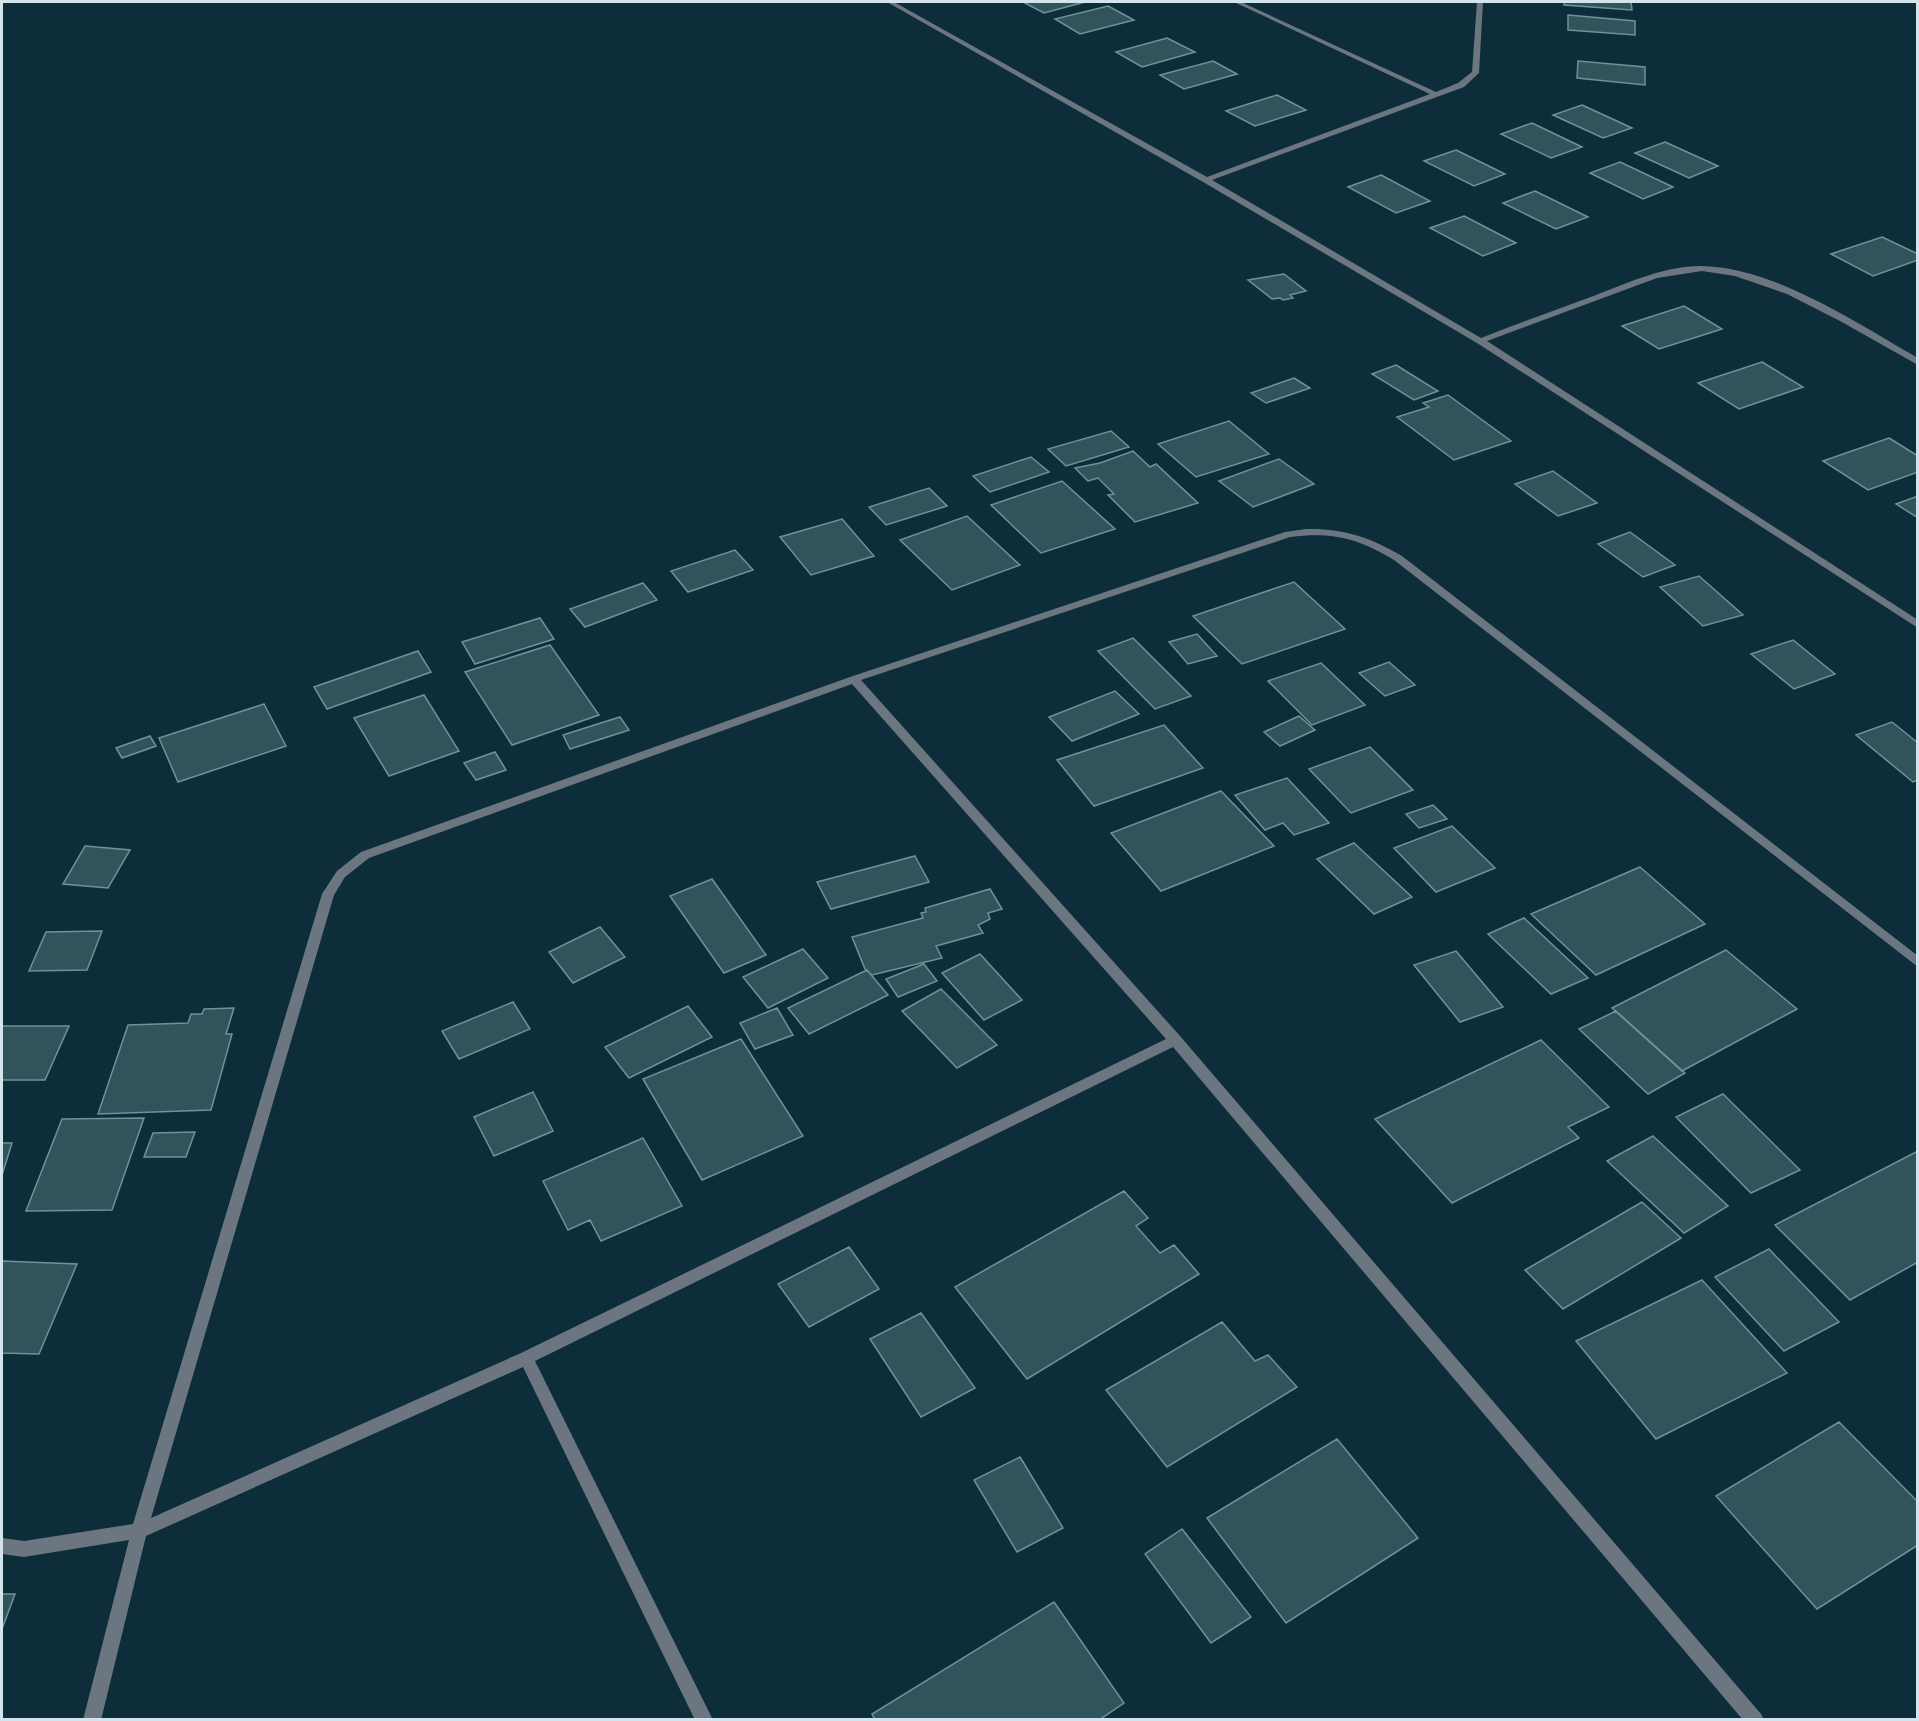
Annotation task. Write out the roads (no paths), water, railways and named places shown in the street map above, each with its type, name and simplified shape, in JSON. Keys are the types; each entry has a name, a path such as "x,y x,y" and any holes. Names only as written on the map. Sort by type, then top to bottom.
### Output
{"street":[{"path":"890,2 1206,180 1480,341 1917,625"},
{"path":"1237,2 1435,94"},
{"path":"1206,180 1461,84 1475,73 1480,2"},
{"path":"1480,341 1654,276 1679,270 1707,269 1736,274 1813,303 1917,362"},
{"path":"92,1719 139,1531 328,894 341,874 365,855 855,679 1289,534 1319,530 1350,534 1374,543 1398,558 1917,963"},
{"path":"855,679 1174,1040 1755,1719"},
{"path":"2,1546 24,1549 139,1531 526,1358 1174,1040"},
{"path":"526,1358 704,1719"}]}
